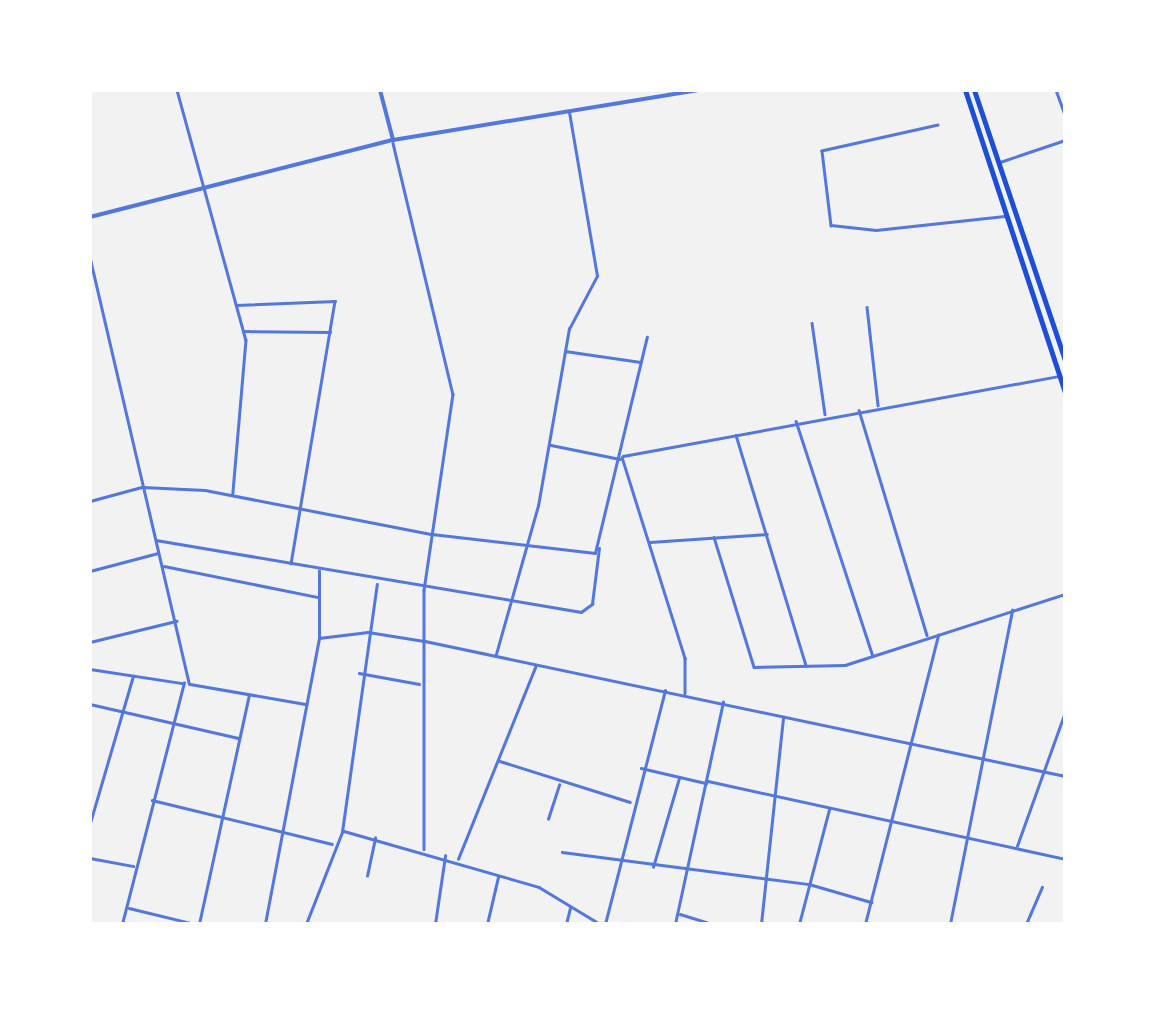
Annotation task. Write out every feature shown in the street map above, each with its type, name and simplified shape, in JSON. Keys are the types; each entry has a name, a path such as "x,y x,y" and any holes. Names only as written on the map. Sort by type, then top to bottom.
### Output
{"main road":[{"path":"964,90 1065,392"},
{"path":"974,90 1065,361"}],"street":[{"path":"176,90 243,331 233,495"},
{"path":"380,90 453,394 424,590 424,849"},
{"path":"90,217 393,140 697,90"},
{"path":"1056,90 1065,115"},
{"path":"496,656 513,603 551,445 565,351 599,253 569,111"},
{"path":"938,125 822,151 832,225 876,230 1004,216"},
{"path":"998,162 1065,140"},
{"path":"90,256 177,621 186,684 134,867 122,924"},
{"path":"235,305 332,296 331,332 291,564"},
{"path":"867,306 878,407"},
{"path":"812,323 825,416"},
{"path":"243,331 331,332"},
{"path":"156,540 424,590 587,612 647,337"},
{"path":"565,351 641,362"},
{"path":"551,445 622,458 796,420 1059,376"},
{"path":"859,410 928,636"},
{"path":"796,420 874,657"},
{"path":"735,433 806,668"},
{"path":"622,458 686,658 685,694"},
{"path":"90,501 142,487 233,495 525,548 588,555 600,547"},
{"path":"649,542 766,534"},
{"path":"714,537 747,662 806,668 874,657 928,636 1065,594"},
{"path":"90,571 159,552"},
{"path":"162,565 318,597"},
{"path":"265,924 288,833 319,638 319,570"},
{"path":"306,924 333,844 342,832 359,673 372,633 377,582"},
{"path":"950,924 974,837 984,756 1013,609"},
{"path":"90,642 177,621"},
{"path":"319,638 372,633 425,641 1065,776"},
{"path":"865,924 897,821 938,633"},
{"path":"458,860 536,664"},
{"path":"90,669 306,704"},
{"path":"359,673 421,684"},
{"path":"90,824 134,674"},
{"path":"342,832 375,836 445,855 571,906 603,924 622,860 639,768 666,690"},
{"path":"126,908 197,924 249,695"},
{"path":"676,924 690,875 723,702"},
{"path":"90,704 240,738"},
{"path":"1016,848 1065,712"},
{"path":"761,924 784,715"},
{"path":"500,761 560,784 632,802"},
{"path":"639,768 974,837 1065,860"},
{"path":"653,868 679,778"},
{"path":"548,818 560,784"},
{"path":"90,790 98,791"},
{"path":"152,800 333,844"},
{"path":"798,924 830,808"},
{"path":"367,876 375,836"},
{"path":"562,852 690,875 808,884 872,902"},
{"path":"435,924 445,855"},
{"path":"90,858 134,867"},
{"path":"487,924 499,875"},
{"path":"1026,924 1042,888"},
{"path":"566,924 571,906"},
{"path":"679,914 712,924"}]}
